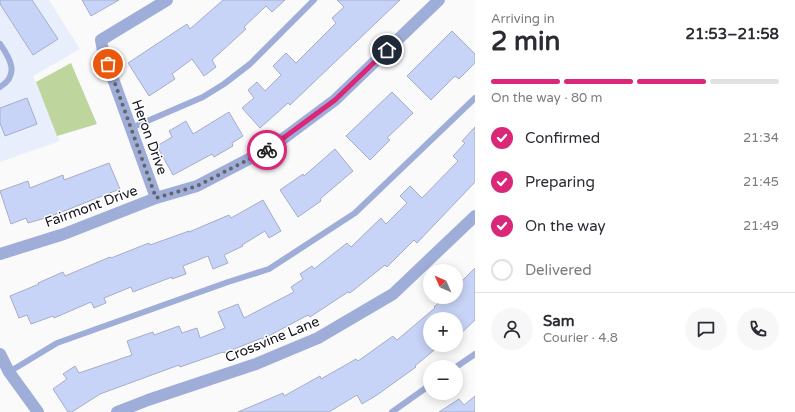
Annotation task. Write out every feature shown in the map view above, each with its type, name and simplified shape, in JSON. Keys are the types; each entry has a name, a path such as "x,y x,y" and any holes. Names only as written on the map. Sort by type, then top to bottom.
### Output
{"street":[{"name":"Fairmont Drive","path":"0,254 64,234 156,198 197,186 272,147 335,100 439,0"},
{"name":"Heron Drive","path":"156,198 103,51 101,40 161,2"},
{"name":"Crossvine Lane","path":"117,412 139,408 256,364 318,338 393,294 475,216"},
{"path":"0,354 9,372 38,412"}],"lane":[{"path":"131,128 204,97 224,84 250,64 314,0"},
{"path":"0,44 10,58 12,68 9,78 0,87"},
{"path":"9,372 57,343 228,282 269,269 355,213 475,98"},
{"path":"463,362 475,354"},
{"path":"392,412 423,390"}],"shaded area":[{"path":"0,0 49,0 80,49 33,76 60,141 0,162"}],"green space":[{"path":"71,63 97,124 57,136 36,82"}],"building":[{"path":"0,0 32,0 58,39 33,55 0,4"},
{"path":"82,0 119,0 91,16"},
{"path":"223,0 285,0 272,12 266,6 244,27 246,29 212,60 216,67 204,76 192,59 172,74 175,79 149,96 128,63 187,24 190,29"},
{"path":"337,0 400,0 290,105 288,103 260,128 242,108 254,98 248,90 257,82 265,91 281,75 273,66 286,53 296,63 336,23 332,18 344,7"},
{"path":"452,31 475,54 475,63 459,79 455,76 431,100 407,76"},
{"path":"392,92 413,113 387,138 390,140 370,160 346,136"},
{"path":"27,98 37,124 5,136 0,123 0,108"},
{"path":"229,112 243,136 232,143 233,146 214,157 212,154 173,175 157,146 172,137 169,131 186,121 193,134"},
{"path":"475,127 475,182 417,243 414,240 387,267 385,265 350,293 348,292 310,317 308,315 263,339 262,338 224,353 223,352 180,367 179,365 100,394 72,412 68,412 53,389 67,379 63,374 75,366 79,373 132,355 127,341 153,332 154,335 179,326 182,333 197,328 200,338 225,328 218,312 238,304 244,318 294,292 291,287 303,279 300,274 312,266 314,269 347,243 351,247 381,218 386,224 407,203 400,196 410,186 422,198 458,161 453,156 465,143 462,141"},
{"path":"335,149 353,171 320,199 321,201 298,217 280,190 303,174 304,176"},
{"path":"109,163 120,189 49,217 28,223 26,218 11,224 0,191 28,181 30,188 63,175 64,180"},
{"path":"263,200 281,231 269,238 265,231 242,245 243,246 224,255 228,263 213,269 208,256 183,266 186,274 172,279 172,277 133,292 131,287 104,298 106,303 94,308 91,302 54,318 53,316 31,324 27,315 19,318 10,296 63,272 65,276 110,257 111,258 149,243 150,245 189,232 229,215 231,218"},
{"path":"475,268 475,320 463,331 463,312 430,312 437,304 463,304 463,280"},
{"path":"423,318 423,352 432,352 415,366 416,367 362,404 357,395 329,412 238,412 283,393 284,396 320,376 321,379 356,359 358,361 393,336 397,340"},
{"path":"475,396 475,412 439,412 457,400 460,400 464,405"}],"way so far":[{"path":"108,64 156,198 197,186 267,150"}],"route":[{"path":"267,150 335,100 387,50"}]}
